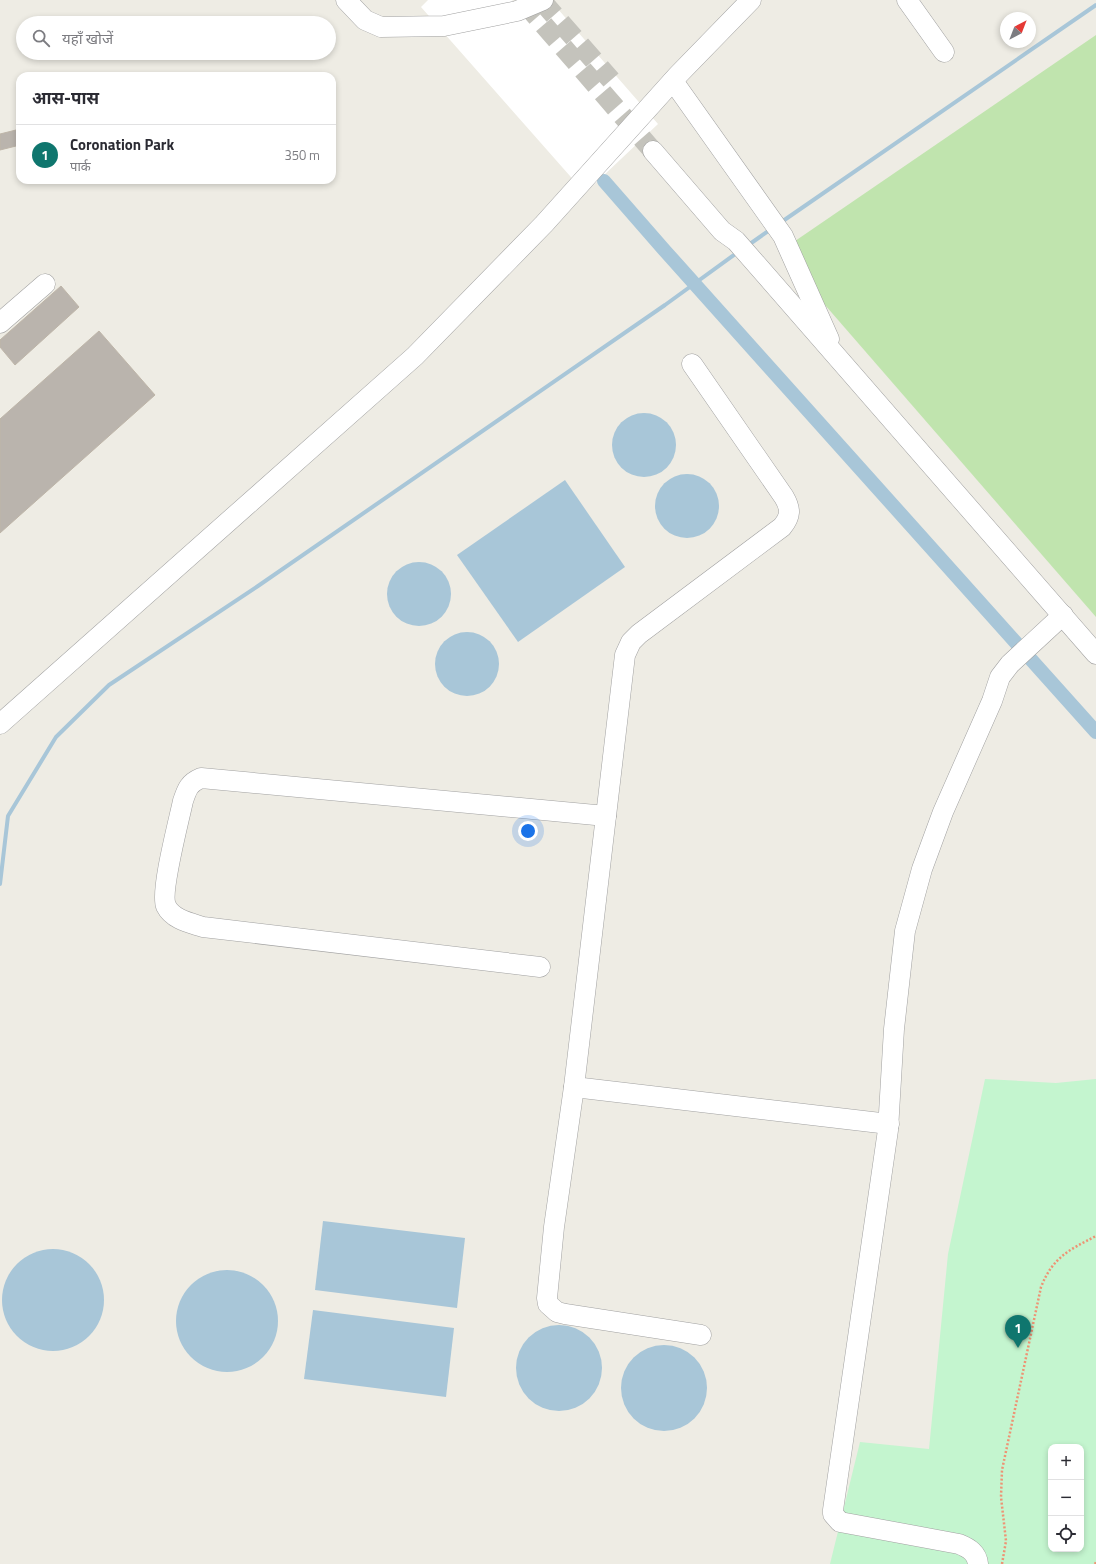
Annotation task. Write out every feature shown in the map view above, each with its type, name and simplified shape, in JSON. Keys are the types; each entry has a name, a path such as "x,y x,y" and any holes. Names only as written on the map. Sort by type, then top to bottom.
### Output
{"street":[{"path":"346,0 365,20 381,27 444,26 517,11 530,1"},
{"path":"0,724 415,356 544,224 673,81 751,0"},
{"path":"907,0 944,52"},
{"path":"673,81 783,236 838,357"},
{"path":"658,146 722,231 736,241 838,357 1056,622 1095,652"},
{"path":"0,323 45,284"},
{"path":"692,364 784,497 790,511 788,520 782,527 639,634 631,642 625,655 574,1087 554,1227 547,1298 548,1304 557,1312 565,1314 701,1335"},
{"path":"978,1564 972,1551 959,1544 840,1522 833,1514 889,1124 894,1029 905,931 922,869 943,812 992,701 1000,677 1010,664 1056,622"},
{"path":"540,967 203,927 183,921 166,906 164,890 186,790 190,784 201,778 606,816"},
{"path":"574,1087 889,1124"}],"path":[{"path":"1002,1564 1006,1541 1001,1498 1002,1470 1041,1287 1047,1273 1055,1261 1096,1236"}],"green space":[{"path":"1096,35 1096,617 779,252"},
{"path":"985,1079 1056,1083 1096,1079 1096,1564 830,1564 860,1442 929,1449 948,1254"}],"water":[{"path":"644,413 662,418 667,422 671,427 676,445 671,463 667,468 662,472 644,477 626,472 621,468 617,463 612,445 617,427 621,422 626,418"},
{"path":"687,474 699,476 710,483 717,494 719,506 717,518 710,529 699,536 687,538 675,536 664,529 657,518 655,506 657,494 664,483 675,476"},
{"path":"565,480 625,567 518,642 457,555"},
{"path":"419,562 437,567 442,571 446,576 451,594 446,612 442,617 437,621 419,626 401,621 396,617 392,612 387,594 392,576 396,571 401,567"},
{"path":"467,632 479,634 490,641 497,652 499,664 497,676 490,687 479,694 467,696 455,694 444,687 437,676 435,664 437,652 444,641 455,634"},
{"path":"323,1221 465,1238 457,1308 315,1290"},
{"path":"53,1249 73,1253 81,1257 89,1264 96,1272 100,1280 104,1300 100,1320 96,1328 89,1336 81,1343 73,1347 53,1351 33,1347 25,1343 17,1336 10,1328 6,1320 2,1300 6,1280 10,1272 17,1264 25,1257 33,1253"},
{"path":"227,1270 247,1274 255,1278 263,1285 270,1293 274,1301 278,1321 274,1341 270,1349 263,1357 255,1364 247,1368 227,1372 207,1368 199,1364 191,1357 184,1349 180,1341 176,1321 180,1301 184,1293 191,1285 199,1278 207,1274"},
{"path":"313,1310 454,1328 446,1397 304,1379"},
{"path":"559,1325 575,1328 583,1332 595,1344 599,1352 602,1368 599,1384 595,1392 583,1404 575,1408 559,1411 543,1408 535,1404 523,1392 519,1384 516,1368 519,1352 523,1344 535,1332 543,1328"},
{"path":"664,1345 680,1348 688,1352 700,1364 704,1372 707,1388 704,1404 700,1412 688,1424 680,1428 664,1431 648,1428 640,1424 628,1412 624,1404 621,1388 624,1372 628,1364 640,1352 648,1348"}],"pier":[{"path":"428,0 512,0 517,5 550,0 658,124 585,193 421,7"}],"building":[{"path":"16,130 16,146 0,150 0,134"},
{"path":"61,286 79,307 15,365 0,347 0,340"},
{"path":"99,331 155,395 0,533 0,419"}],"waterway":[{"path":"780,223 1096,5"},
{"path":"604,181 1096,732"},
{"path":"747,246 771,229"},
{"path":"0,884 8,816 56,737 109,685 258,586 665,305 738,252"}],"tunnel":[{"path":"541,0 611,80"},
{"path":"524,2 653,151"}],"place":[{"name":"Coronation Park","path":"1018,1348"}]}
